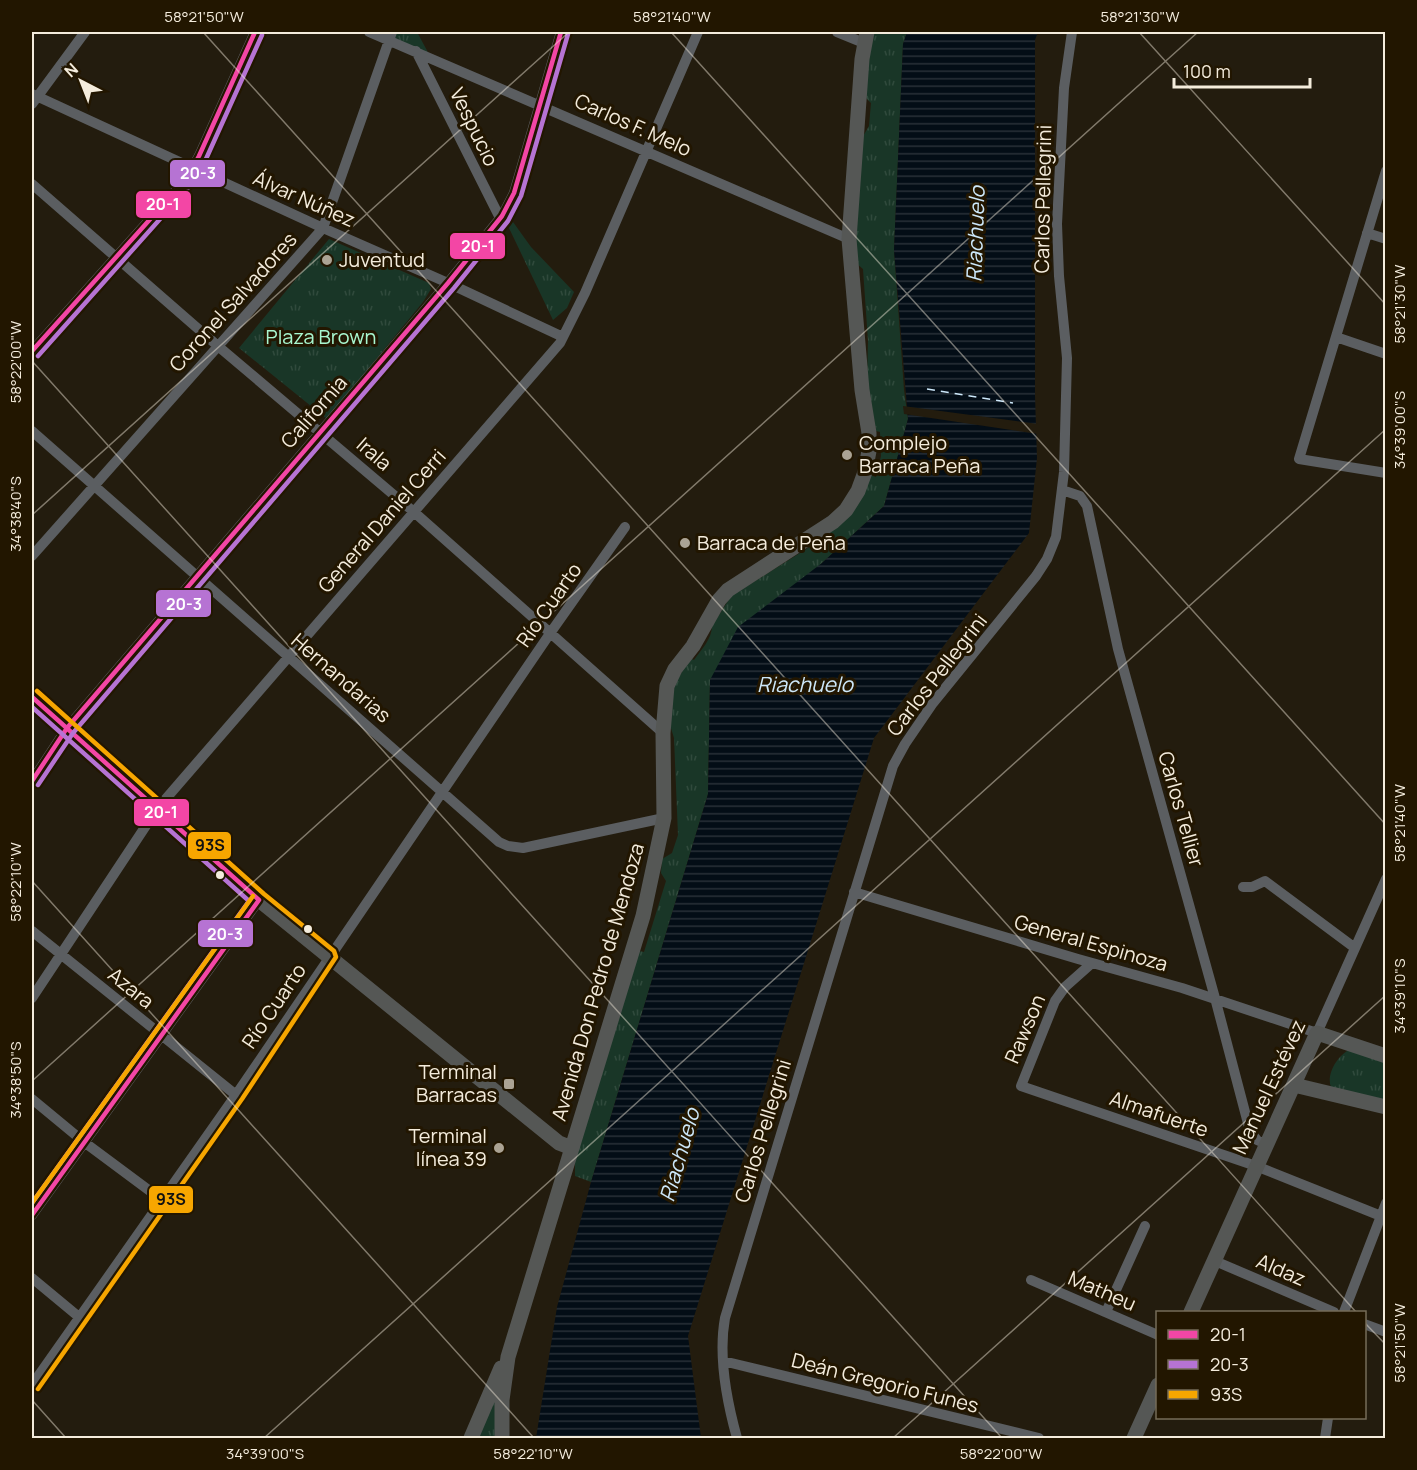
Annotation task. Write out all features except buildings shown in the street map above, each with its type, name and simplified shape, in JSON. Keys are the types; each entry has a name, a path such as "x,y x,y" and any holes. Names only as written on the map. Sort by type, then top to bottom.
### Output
{"main road":[{"name":"Avenida Don Pedro de Mendoza","path":"502,1438 504,1375 512,1340 637,938 659,846 664,818 663,733 666,692 670,678 693,646 719,600 738,582 833,522 846,510 862,482 868,457 868,433 849,239 865,38"},
{"path":"32,698 259,900 559,1143 572,1148"},
{"path":"1317,1033 1386,1056"},
{"name":"Manuel Estévez","path":"1191,1311 1317,1033"},
{"path":"1294,1084 1386,1107"},
{"name":"Avenida Don Pedro de Mendoza","path":"471,1438 512,1340"},
{"path":"1134,1438 1156,1389"}],"street":[{"path":"33,98 85,32"},
{"path":"32,351 182,184 193,168 255,32"},
{"name":"Carlos F. Melo","path":"369,32 391,36 416,51 849,239"},
{"name":"California","path":"32,781 67,728 448,282 508,207 561,32"},
{"name":"General Daniel Cerri","path":"32,998 157,809 549,357 563,337 584,296 698,32"},
{"path":"837,32 865,38"},
{"name":"Carlos Pellegrini","path":"737,1438 723,1360 723,1332 730,1300 889,779 898,756 933,703 1022,596 1047,559 1056,537 1067,423 1068,358 1059,276 1057,224 1064,88 1072,32"},
{"name":"Coronel Salvadores","path":"32,556 323,228 391,36"},
{"name":"Vespucio","path":"416,51 500,218"},
{"name":"Álvar Núñez","path":"33,98 448,282 563,337"},
{"path":"1385,472 1299,459 1386,171"},
{"name":"Irala","path":"32,184 219,347 414,512 663,733"},
{"path":"1367,233 1386,239"},
{"path":"1336,337 1386,354"},
{"name":"Hernandarias","path":"32,430 494,838 512,847 533,846 664,818"},
{"name":"Carlos Tellier","path":"1062,490 1080,496 1087,506 1118,650 1250,1131 1257,1140 1266,1144"},
{"name":"Río Cuarto","path":"32,1384 236,1095 551,632 626,527"},
{"name":"Manuel Estévez","path":"1317,1033 1386,879"},
{"path":"1243,888 1252,887 1264,881 1355,948"},
{"name":"General Espinoza","path":"854,892 1215,998 1317,1033"},
{"path":"32,1215 259,900"},
{"name":"Azara","path":"32,932 236,1095"},
{"name":"Rawson","path":"1021,1086 1055,1001 1065,987 1092,963"},
{"name":"Almafuerte","path":"1021,1086 1256,1166 1383,1217"},
{"path":"32,1099 84,1142 162,1200"},
{"path":"1344,1311 1383,1217 1386,1203"},
{"path":"1106,1312 1145,1226"},
{"name":"Aldaz","path":"1215,1262 1332,1311"},
{"path":"32,1278 80,1317"},
{"name":"Matheu","path":"1031,1280 1156,1334"},
{"path":"1366,1324 1386,1332"},
{"name":"Deán Gregorio Funes","path":"723,1360 1040,1438"},
{"path":"1325,1438 1328,1419"}],"green space":[{"path":"392,32 417,32 431,58 390,40"},
{"path":"872,32 907,32 903,44 894,250 908,419 884,506 822,563 710,680 708,794 591,1182 575,1176 575,1158 639,951 644,952 666,881 661,873 662,859 672,853 678,835 674,738 667,715 670,692 690,658 694,660 706,644 712,626 731,596 816,543 836,525 870,475 876,477 881,456 880,432 876,431 867,381 868,341 863,269 855,259 862,138 869,126 871,103 865,97"},
{"path":"513,222 531,247 574,292 567,308 553,320 509,228"},
{"name":"Plaza Brown","path":"329,239 429,283 431,289 423,302 327,419 239,348"},
{"path":"1349,1050 1385,1061 1385,1101 1331,1087 1331,1072 1340,1057"},
{"path":"499,1377 498,1438 473,1438"}],"water":[{"name":"Riachuelo","path":"907,32 1038,32 1035,40 1037,458 1029,533 874,738 688,1336 701,1438 536,1438 557,1307 591,1182 708,794 710,680 738,627 822,563 884,506 908,419 894,250 903,44"}],"pier":[{"path":"903,406 1038,424 1038,434 904,414"}],"ferry route":[{"path":"927,389 1013,403"}],"transit line":[{"name":"20-1","path":"32,351 187,178 255,32"},
{"name":"20-1","path":"32,781 67,728 448,283 502,216 514,193 561,32"},
{"name":"20-3","path":"38,785 73,733 454,288 508,221 521,196 568,34"},
{"name":"20-3","path":"38,356 193,182 206,159 262,35"},
{"name":"93S","path":"37,691 264,894 334,951 336,957 242,1099 38,1389"},
{"name":"20-1","path":"32,697 259,900 32,1215"},
{"name":"20-3","path":"32,707 249,901 32,1203"},
{"name":"93S","path":"32,1203 253,896"}],"place":[{"name":"Juventud","path":"327,260"},
{"name":"Complejo Barraca Peña","path":"847,455"},
{"name":"Barraca de Peña","path":"685,543"},
{"name":"Terminal Barracas","path":"509,1084"},
{"name":"Terminal línea 39","path":"499,1148"}]}
